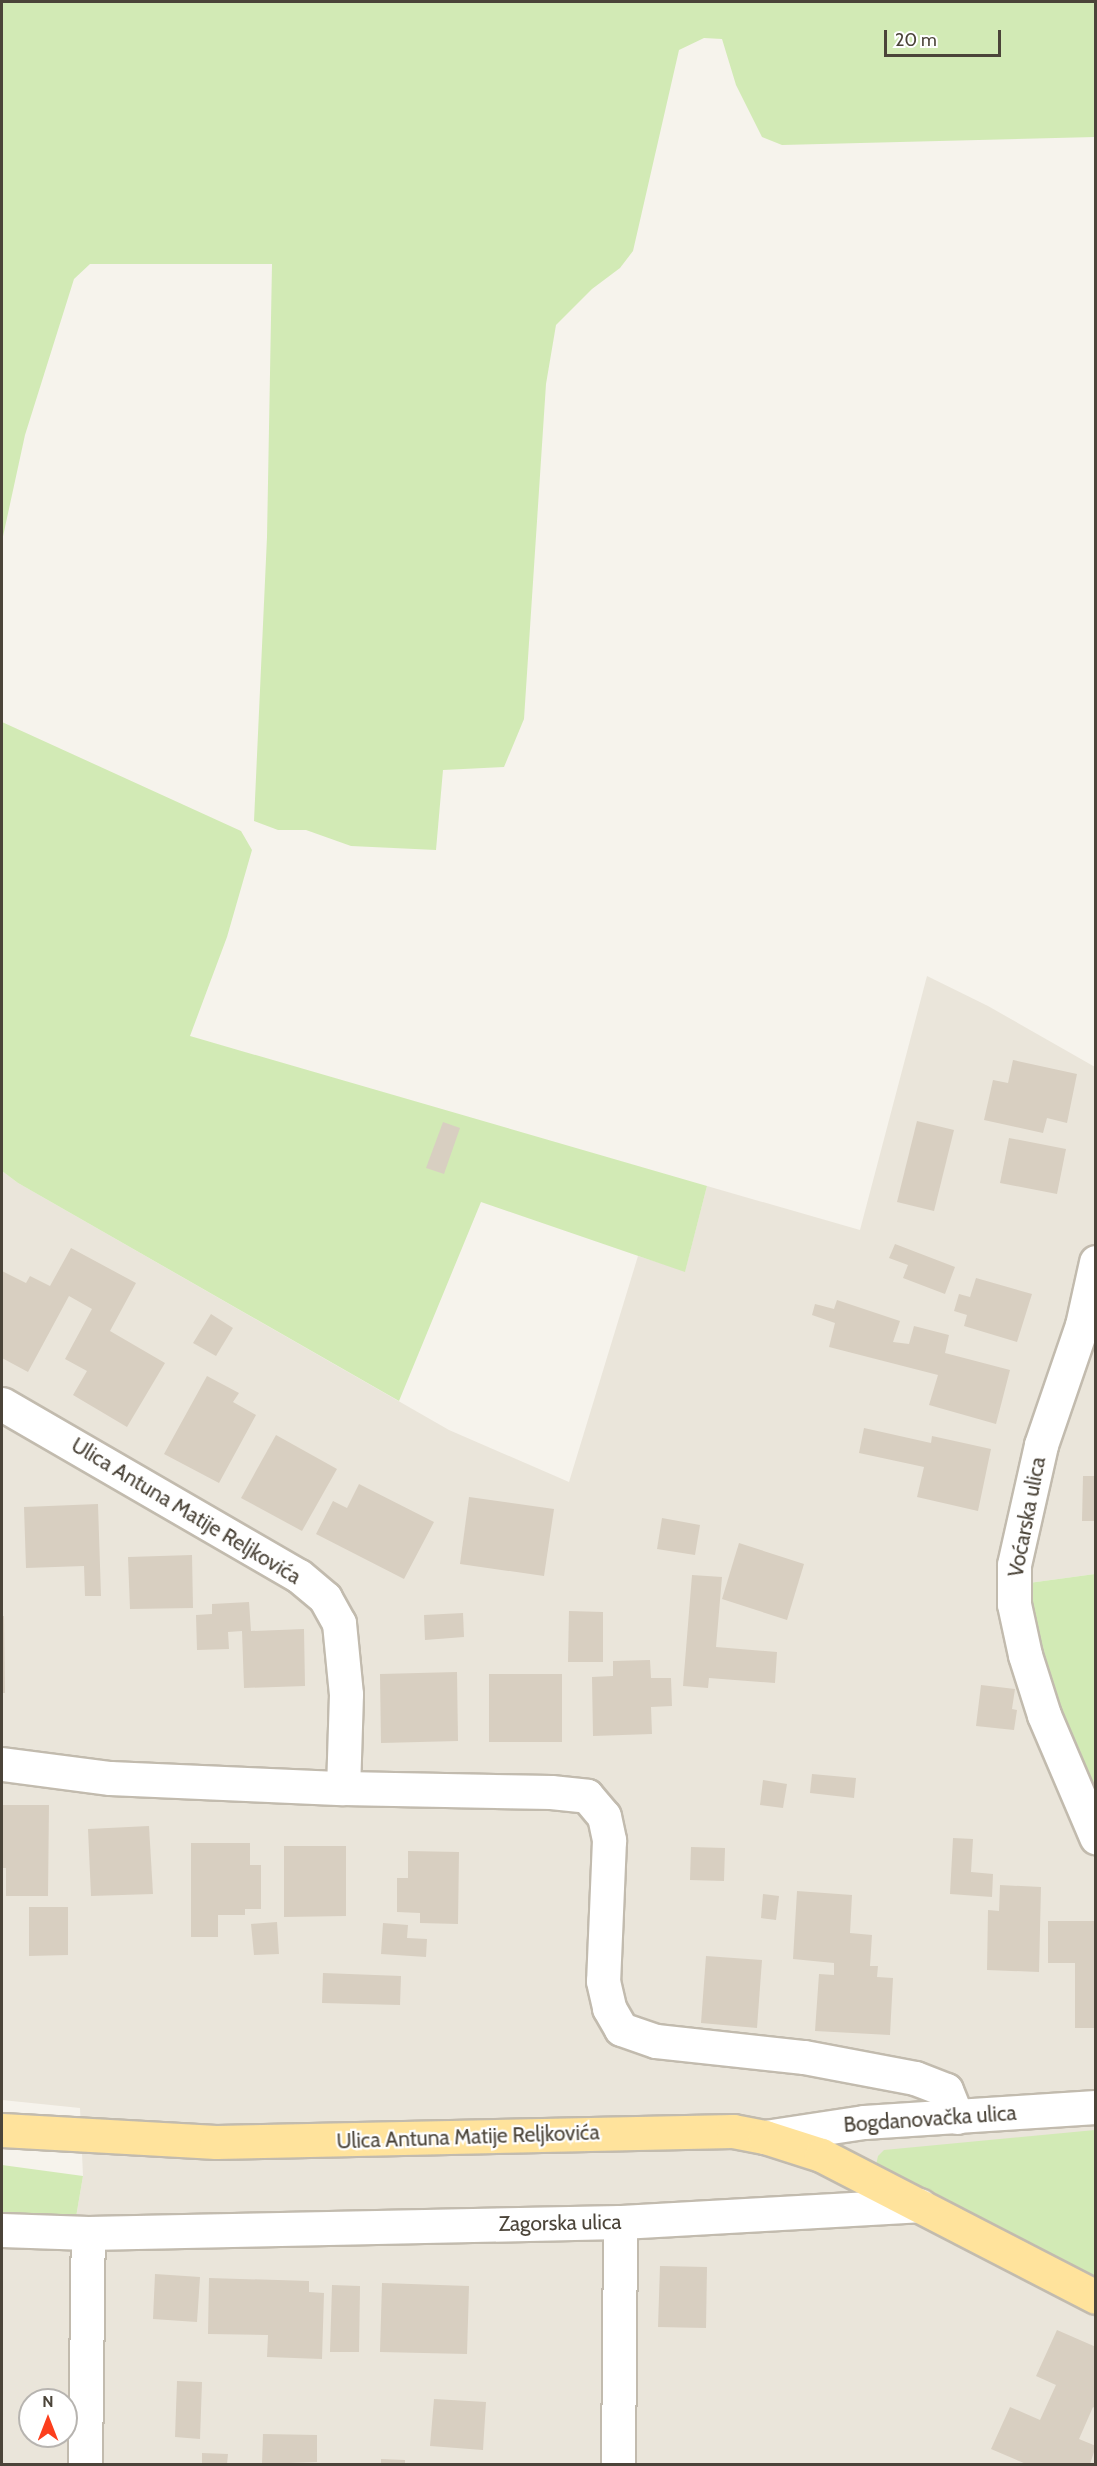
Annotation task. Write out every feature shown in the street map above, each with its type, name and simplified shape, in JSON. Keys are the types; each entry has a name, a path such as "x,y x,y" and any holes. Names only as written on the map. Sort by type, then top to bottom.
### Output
{"main road":[{"name":"Ulica Antuna Matije Reljkovića","path":"2,2130 216,2142 377,2141 712,2129 765,2137 821,2155 920,2205"},
{"path":"920,2205 1095,2297"}],"street":[{"name":"Voćarska ulica","path":"1095,1262 1082,1325 1041,1445 1014,1564 1014,1604 1025,1655 1044,1714 1095,1837"},
{"name":"Ulica Antuna Matije Reljkovića","path":"2,1404 299,1576 325,1598 339,1623 344,1670 346,1694 343,1788"},
{"path":"2,1764 110,1778 343,1788 551,1792 588,1796 603,1816 609,1840 603,1981 609,2008 621,2030 656,2041 804,2057 915,2078 946,2090 957,2117"},
{"name":"Bogdanovačka ulica","path":"765,2137 864,2122 1095,2107"},
{"name":"Zagorska ulica","path":"2,2230 88,2233 620,2222 920,2205"},
{"path":"618,2464 620,2222"},
{"path":"86,2464 88,2233"}],"shaded area":[{"path":"927,976 988,1006 1095,1067 1095,1574 1014,1585 1095,1837 1095,2464 2,2464 2,2224 75,2223 83,2176 80,2108 2,2100 2,1171 18,1183 449,1430 569,1482 638,1256 685,1271 707,1186 860,1230"}],"green space":[{"path":"2,2 1095,2 1095,137 782,145 762,137 736,85 722,39 704,38 679,50 633,251 620,268 592,289 556,325 546,384 524,719 504,767 443,770 436,850 351,846 306,830 278,830 254,821 267,537 272,264 90,264 74,279 25,435 2,541"},
{"path":"2,722 241,831 252,850 227,937 190,1036 707,1186 685,1272 481,1202 399,1401 18,1183 2,1171"},
{"path":"1095,1574 1095,1837 1014,1585"},
{"path":"1095,2130 1095,2280 876,2165 878,2156 884,2150"},
{"path":"2,2165 83,2176 75,2223 2,2224"}],"building":[{"path":"1013,1060 1077,1074 1067,1123 1047,1118 1043,1133 984,1120 993,1080 1008,1083"},
{"path":"917,1121 954,1130 934,1211 897,1202"},
{"path":"443,1122 460,1128 444,1174 426,1168"},
{"path":"1009,1138 1066,1149 1057,1194 1000,1183"},
{"path":"895,1244 955,1267 945,1294 903,1278 908,1265 889,1258"},
{"path":"71,1248 136,1283 110,1331 165,1363 127,1427 73,1395 87,1371 65,1359 92,1309 69,1296 28,1372 2,1358 2,1271 26,1283 30,1276 50,1286"},
{"path":"976,1278 1032,1294 1017,1342 964,1326 967,1315 954,1311 959,1294 970,1297"},
{"path":"837,1300 900,1321 893,1342 909,1344 914,1326 949,1335 945,1353 1010,1370 996,1424 929,1405 938,1375 829,1347 835,1323 812,1315 815,1304 834,1309"},
{"path":"211,1314 233,1328 216,1356 193,1343"},
{"path":"207,1376 239,1393 233,1402 256,1415 219,1483 164,1454"},
{"path":"864,1428 931,1443 932,1436 991,1449 978,1511 917,1497 924,1467 859,1453"},
{"path":"276,1435 337,1469 302,1531 241,1498"},
{"path":"1083,1476 1096,1476 1096,1521 1082,1521"},
{"path":"359,1484 434,1522 404,1579 316,1534 333,1501 347,1508"},
{"path":"469,1497 554,1509 544,1576 460,1564"},
{"path":"98,1504 101,1596 85,1596 84,1566 26,1568 24,1507"},
{"path":"662,1518 700,1525 695,1555 657,1549"},
{"path":"739,1543 804,1564 787,1620 722,1599"},
{"path":"192,1555 193,1608 130,1609 128,1557"},
{"path":"692,1575 722,1577 716,1647 777,1652 775,1683 709,1678 708,1688 683,1686"},
{"path":"249,1602 251,1631 304,1629 305,1686 244,1688 242,1631 228,1632 229,1649 197,1650 196,1615 212,1614 212,1604"},
{"path":"569,1611 603,1612 603,1662 568,1662"},
{"path":"463,1613 464,1637 425,1640 424,1615"},
{"path":"2,1616 4,1616 5,1693 2,1693"},
{"path":"650,1660 651,1678 671,1678 672,1706 651,1707 652,1734 593,1736 592,1677 613,1676 613,1661"},
{"path":"457,1672 458,1741 381,1743 380,1674"},
{"path":"489,1674 562,1674 562,1742 489,1742"},
{"path":"981,1685 1015,1689 1012,1709 1017,1710 1014,1730 976,1726"},
{"path":"812,1774 856,1778 854,1798 810,1793"},
{"path":"763,1780 787,1784 783,1808 760,1805"},
{"path":"2,1805 49,1805 48,1896 6,1896 6,1868 2,1868"},
{"path":"149,1826 153,1894 91,1896 88,1829"},
{"path":"953,1838 973,1839 971,1872 993,1874 992,1897 950,1894"},
{"path":"191,1843 250,1843 250,1865 261,1865 261,1909 245,1909 245,1915 218,1915 218,1937 191,1937"},
{"path":"284,1846 346,1846 346,1916 284,1917"},
{"path":"691,1847 725,1848 724,1881 690,1880"},
{"path":"408,1851 459,1852 458,1924 420,1923 420,1913 397,1912 397,1878 408,1878"},
{"path":"1000,1885 1041,1887 1039,1972 987,1970 988,1910 999,1911"},
{"path":"797,1891 852,1895 850,1933 872,1935 870,1966 878,1966 877,1977 893,1978 890,2035 815,2031 819,1974 834,1975 834,1963 793,1959"},
{"path":"763,1894 779,1896 776,1920 761,1918"},
{"path":"29,1907 68,1907 68,1955 29,1956"},
{"path":"1048,1921 1096,1921 1096,2028 1075,2028 1075,1963 1048,1963"},
{"path":"277,1922 279,1954 254,1955 251,1924"},
{"path":"383,1923 408,1925 407,1938 427,1939 426,1957 381,1954"},
{"path":"706,1956 762,1960 757,2028 701,2023"},
{"path":"323,1973 401,1976 400,2005 322,2003"},
{"path":"660,2266 707,2267 706,2328 658,2327"},
{"path":"155,2274 200,2277 197,2322 153,2319"},
{"path":"209,2278 309,2281 309,2292 324,2293 322,2359 267,2357 268,2335 208,2334"},
{"path":"382,2283 469,2286 467,2354 380,2352"},
{"path":"332,2285 360,2286 359,2352 330,2352"},
{"path":"1057,2330 1096,2347 1096,2409 1093,2407 1079,2439 1096,2446 1090,2464 1026,2464 991,2449 1010,2407 1040,2420 1056,2385 1036,2376"},
{"path":"177,2381 202,2382 200,2439 175,2437"},
{"path":"434,2399 486,2402 483,2450 430,2446"},
{"path":"263,2434 317,2435 317,2462 262,2464"},
{"path":"202,2453 228,2454 227,2464 202,2464"},
{"path":"381,2459 405,2460 405,2464 381,2464"}]}
